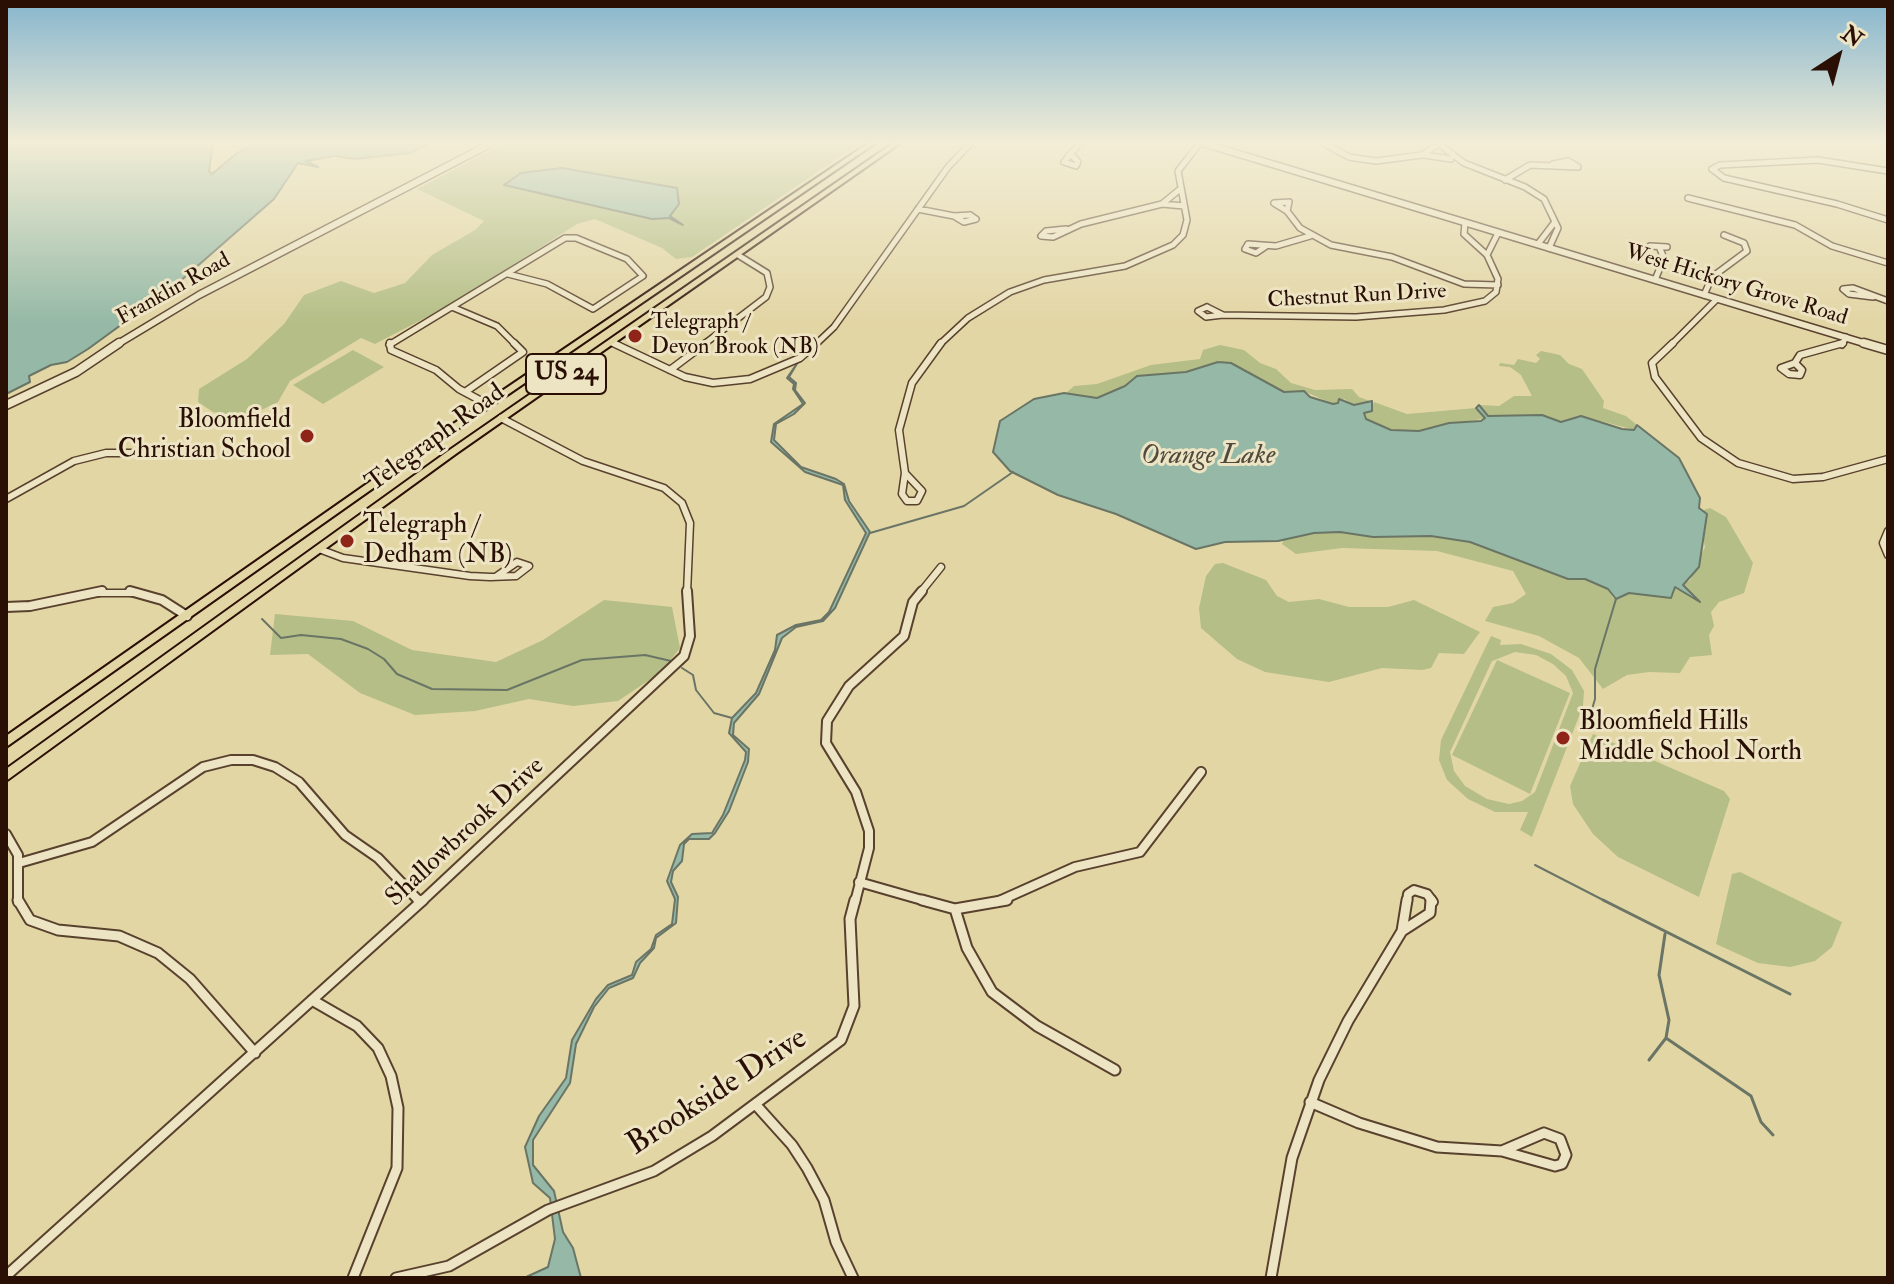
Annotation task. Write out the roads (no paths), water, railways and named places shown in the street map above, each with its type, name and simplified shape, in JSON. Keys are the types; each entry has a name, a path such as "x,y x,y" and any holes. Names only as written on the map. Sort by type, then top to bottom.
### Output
{"highway":[{"name":"Telegraph Road","path":"8,743 487,404 784,204"},
{"name":"Telegraph Road","path":"6,776 454,451 809,204"},
{"path":"722,247 726,253 738,255"},
{"path":"702,260 715,262 720,268"},
{"path":"437,439 450,441 454,451"},
{"path":"304,534 307,546 319,549"},
{"path":"6,761 21,766"}],"street":[{"name":"Franklin Road","path":"6,405 76,372 133,333 192,299 375,204"},
{"path":"612,342 703,382 731,382 768,373 807,354 834,327 922,204"},
{"path":"905,473 922,491 917,501 907,501 903,497 905,473 898,437 905,401 924,363 947,336 986,305 1021,287 1116,269 1160,254 1183,235 1187,220 1184,206 1162,204 1066,229"},
{"name":"West Hickory Grove Road","path":"1403,204 1888,350"},
{"path":"1546,204 1557,232 1549,248"},
{"path":"1711,204 1795,225 1832,246 1888,263"},
{"path":"1837,204 1888,220"},
{"path":"918,209 954,216"},
{"path":"1287,211 1310,236 1338,247 1400,260 1464,284 1498,285 1487,255 1464,234 1465,223"},
{"path":"1538,244 1554,223"},
{"path":"1487,255 1498,233"},
{"path":"1704,295 1712,277 1747,251 1744,243 1724,235"},
{"path":"1265,247 1310,236"},
{"path":"487,404 465,392 440,372 388,346 422,322 508,274 557,241 569,237 627,259 643,276 593,309 547,284 508,274"},
{"path":"1650,246 1664,248 1664,258 1655,280"},
{"path":"670,370 766,297 770,287 767,273 738,255"},
{"path":"1464,284 1472,294 1472,305"},
{"name":"Chestnut Run Drive","path":"1223,315 1356,317 1472,305 1493,296 1498,285"},
{"path":"1873,297 1850,287 1843,289 1849,294 1888,301"},
{"path":"1717,299 1652,363 1655,377 1701,438 1738,463 1793,479 1823,477 1888,459"},
{"path":"452,307 497,326 523,352 465,392"},
{"path":"1795,363 1800,355 1842,345 1846,337"},
{"name":"Shallowbrook Drive","path":"6,1276 420,902 671,669 689,643 686,578 690,523 682,503 664,488 583,461 501,418"},
{"path":"6,499 47,473 82,458 121,452 149,453"},
{"path":"1888,531 1883,543 1888,555"},
{"path":"319,549 343,558 497,576"},
{"name":"Brookside Drive","path":"396,1278 464,1259 548,1210 654,1171 756,1105 821,1058 847,1030 854,1006 850,919 869,848 867,820 826,743 827,721 837,700 849,686 904,636 913,602 941,567"},
{"path":"6,614 18,608 90,593 130,591 162,600 187,616"},
{"path":"6,607 18,608"},
{"path":"19,863 67,852 92,842 203,767 231,760 253,760 275,767 299,782 345,835 378,858 420,902"},
{"path":"859,882 955,909 1006,900 1075,867 1140,852 1201,772"},
{"path":"6,834 17,849 16,898 30,920 58,930 119,936 158,953 190,979 255,1053"},
{"path":"1271,1278 1285,1187 1310,1102 1348,1021 1402,931 1408,894 1414,890 1427,894 1433,902 1433,910 1402,931"},
{"path":"955,909 967,948 992,992 1037,1026 1115,1070"},
{"path":"312,1000 357,1026 378,1048 391,1076 398,1108 397,1168 353,1278"},
{"path":"1310,1102 1359,1123 1437,1147 1502,1151 1555,1166 1562,1164 1566,1155 1560,1139 1544,1133 1502,1151"},
{"path":"756,1105 792,1145 807,1168 824,1200 836,1242 853,1278"}],"water":[{"path":"6,204 268,204 170,290 132,312 136,314 88,349 67,362 51,365 29,376 30,382 6,394"},
{"path":"586,204 679,204 670,216 683,225 669,218 652,219"},
{"path":"798,362 789,377 796,383 795,390 805,403 794,414 776,424 774,440 801,467 844,484 849,501 870,532 835,608 823,621 796,627 782,638 759,694 734,723 733,735 749,749 748,762 729,811 715,833 709,839 689,839 684,844 682,861 673,871 671,882 678,897 676,923 656,938 654,948 640,963 633,978 609,988 594,1007 576,1044 570,1083 533,1140 533,1165 554,1191 563,1232 573,1248 581,1278 524,1278 548,1267 555,1239 550,1198 533,1183 525,1147 539,1116 566,1078 572,1040 608,985 632,975 636,962 651,949 656,935 672,924 675,899 667,881 680,845 692,834 712,833 723,815 745,760 746,752 729,733 732,718 756,693 775,650 777,635 796,625 821,620 829,612 866,533 845,500 843,485 805,472 771,442 774,424 803,404 793,389 794,384 787,378"},
{"name":"Orange Lake","path":"1218,362 1231,363 1284,392 1304,391 1310,397 1333,404 1338,403 1339,399 1354,405 1372,401 1372,411 1364,413 1366,419 1391,430 1419,431 1449,423 1481,421 1485,418 1476,408 1479,405 1488,416 1542,415 1561,422 1581,416 1622,429 1634,430 1637,425 1679,458 1700,498 1699,508 1707,514 1699,567 1683,585 1700,602 1675,587 1671,598 1629,593 1616,599 1608,589 1585,579 1568,579 1470,542 1431,536 1373,537 1340,532 1314,533 1278,541 1225,542 1196,549 1116,514 1058,495 1010,471 993,452 1000,421 1034,399 1064,393 1097,398 1125,386 1137,376 1186,372"}],"waterway":[{"path":"870,533 964,506 1013,472"},
{"path":"1590,716 1595,699 1595,669 1616,599"},
{"path":"262,619 281,638 301,635 341,639 368,649 384,659 397,674 432,689 507,690 582,660 645,655 671,661"},
{"path":"682,668 693,675 696,690 714,713 732,718"},
{"path":"1535,865 1607,902"},
{"path":"1603,900 1790,994"},
{"path":"1665,934 1659,975 1669,1020 1666,1038"},
{"path":"1649,1060 1666,1038"},
{"path":"1666,1038 1751,1096 1761,1122 1773,1135"}],"place":[{"name":"Telegraph / Devon Brook (NB)","path":"635,336"},
{"name":"Bloomfield Christian School","path":"307,436"},
{"name":"Telegraph / Dedham (NB)","path":"347,541"},
{"name":"Bloomfield Hills Middle School North","path":"1563,738"}]}
